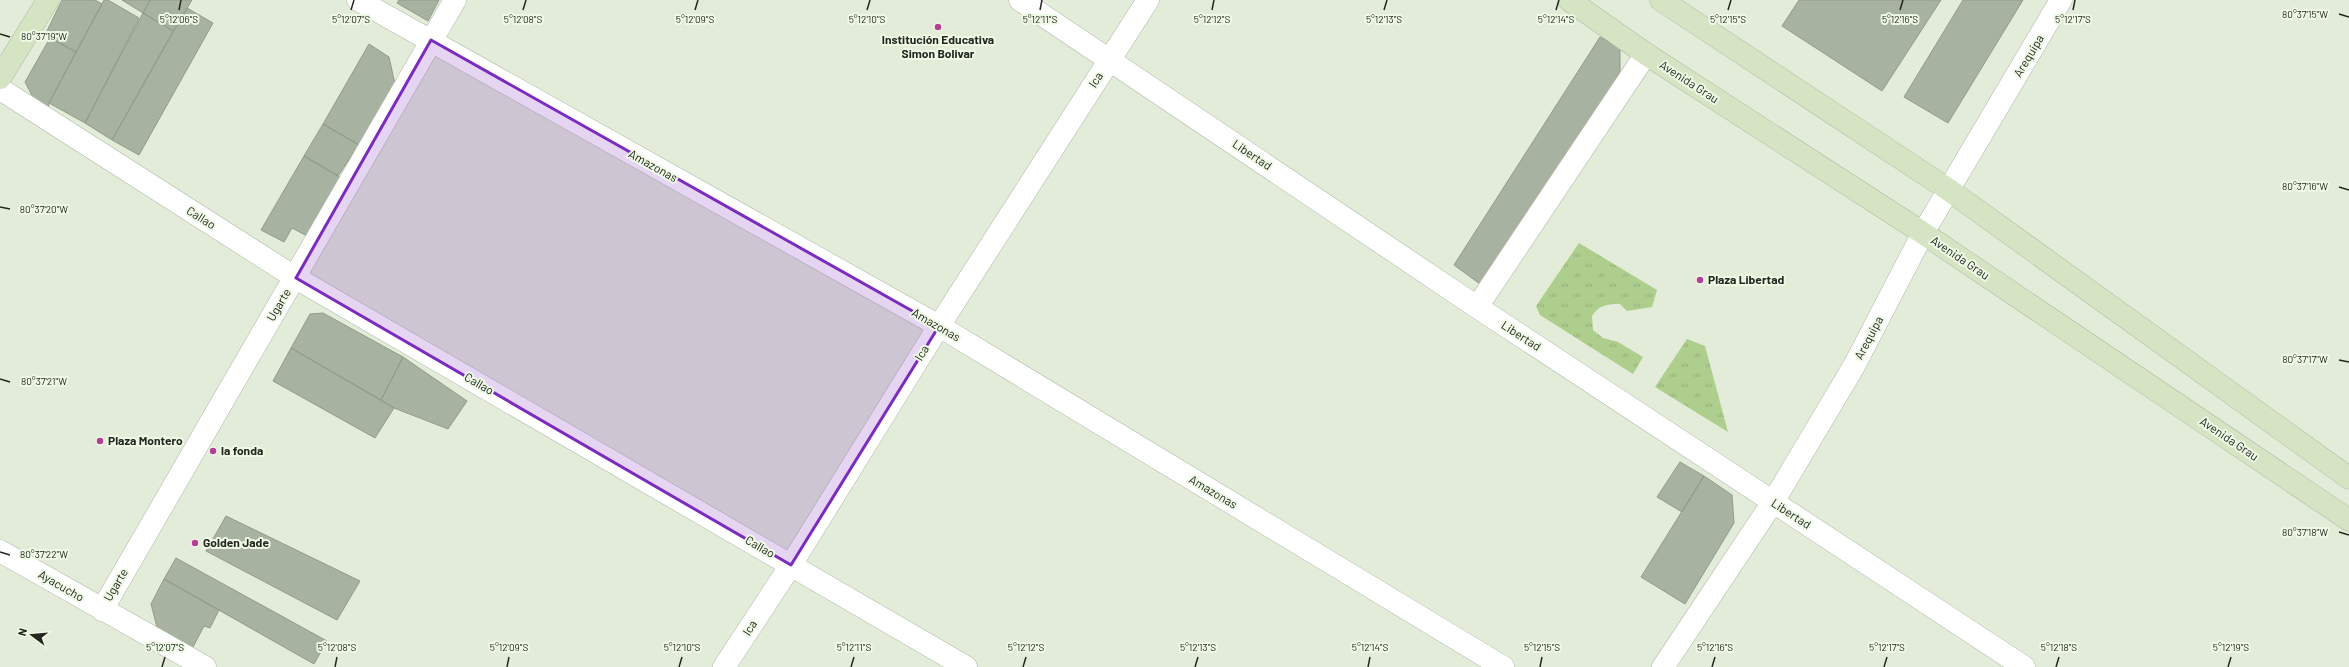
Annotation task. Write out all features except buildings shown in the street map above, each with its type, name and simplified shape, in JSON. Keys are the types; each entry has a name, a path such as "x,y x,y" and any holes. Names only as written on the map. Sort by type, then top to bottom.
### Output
{"street":[{"path":"0,78 48,0"},
{"name":"Amazonas","path":"358,0 939,326 1503,667"},
{"name":"Ugarte","path":"102,610 296,278 455,0"},
{"name":"Libertad","path":"1020,0 1110,59 1476,307 2024,667"},
{"name":"Ica","path":"724,667 791,565 939,326 1148,0"},
{"name":"Avenida Grau","path":"1569,0 1646,54 1924,233 2349,520"},
{"path":"1661,0 1949,190 2349,478"},
{"name":"Arequipa","path":"1662,667 1773,502 1854,366 1924,233 2062,0"},
{"path":"1476,307 1646,54"},
{"name":"Callao","path":"0,89 296,278 966,667"},
{"name":"Ayacucho","path":"0,551 102,610 206,667"}],"highlighted area":[{"path":"431,40 939,326 791,565 296,278"}],"green space":[{"path":"1579,243 1657,290 1652,307 1627,311 1620,304 1607,305 1598,309 1592,316 1593,330 1603,338 1618,342 1643,357 1633,374 1540,315 1536,306"},
{"path":"1687,339 1705,346 1728,432 1655,387"}],"place":[{"name":"Institución Educativa Simon Bolivar","path":"938,27"},
{"name":"Plaza Libertad","path":"1700,280"},
{"name":"Plaza Montero","path":"100,441"},
{"name":"la fonda","path":"213,451"},
{"name":"Golden Jade","path":"195,543"}]}
